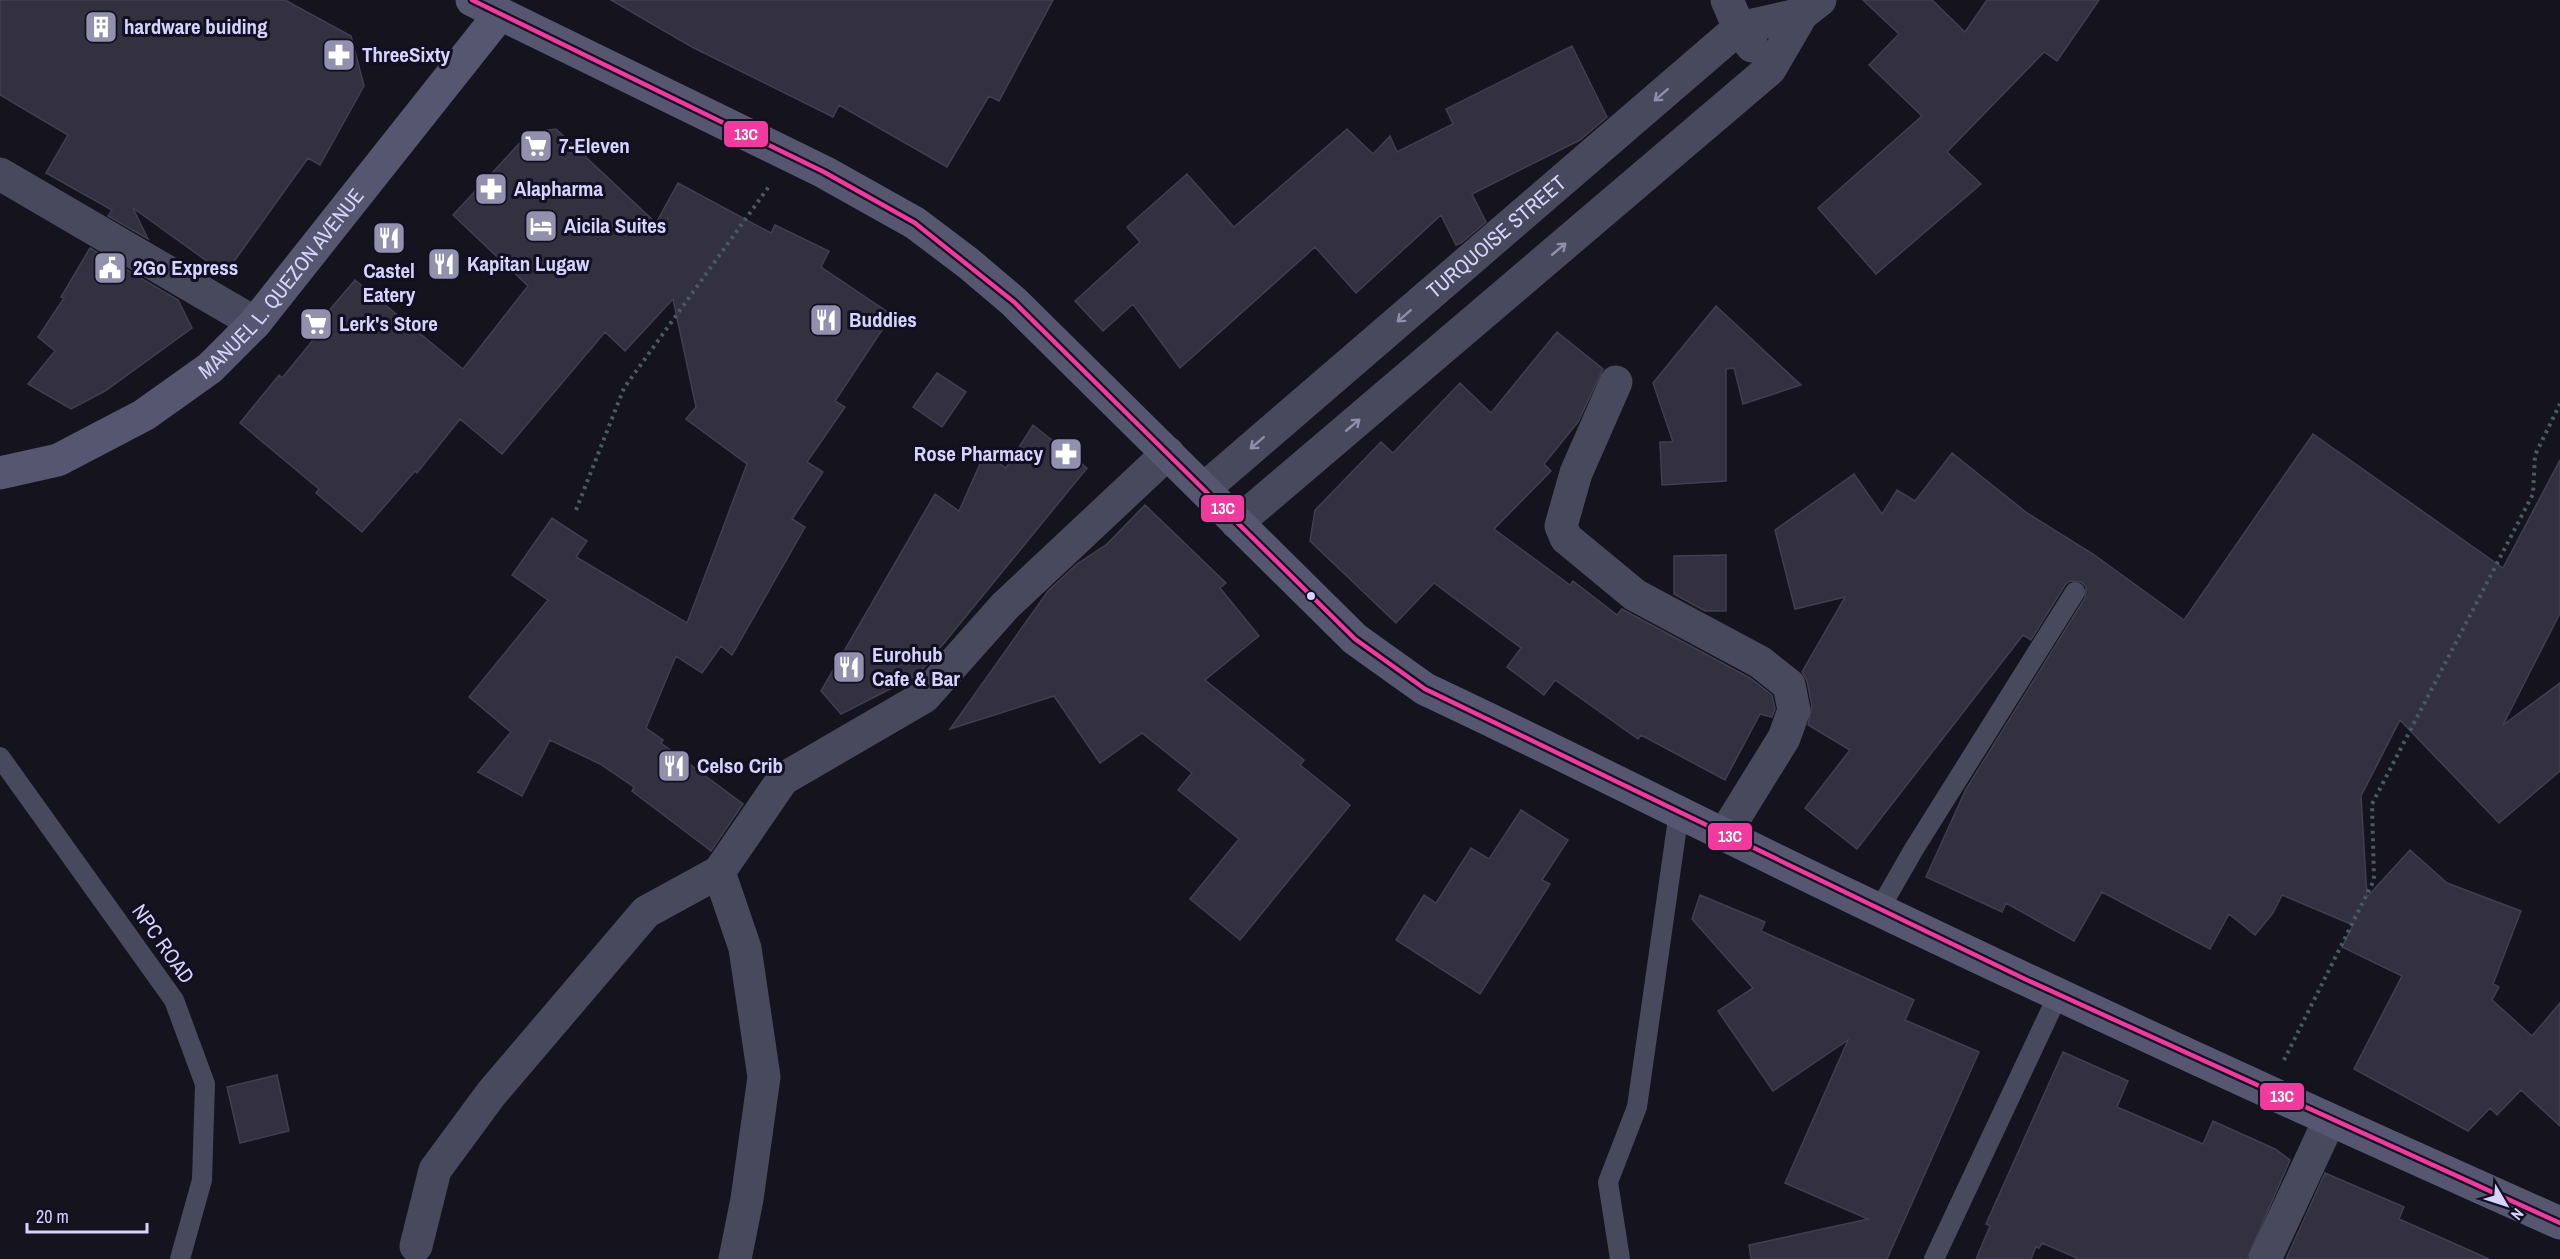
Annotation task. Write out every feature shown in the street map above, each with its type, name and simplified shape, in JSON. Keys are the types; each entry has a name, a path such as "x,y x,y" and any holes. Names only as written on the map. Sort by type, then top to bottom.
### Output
{"main road":[{"path":"486,7 791,155 915,223 1014,302 1355,639 1425,689 2058,995 2329,1121 2560,1223"},
{"name":"MANUEL L. QUEZON AVENUE","path":"0,473 58,460 144,415 210,368 255,323 486,7"}],"street":[{"name":"TURQUOISE STREET","path":"1204,489 1481,250 1733,14 1811,7"},
{"name":"TURQUOISE STREET","path":"1237,523 1770,69 1811,7"},
{"path":"1733,14 1770,69"},
{"path":"0,174 255,323"},
{"path":"1481,250 1514,287"},
{"path":"1616,382 1576,473 1561,526 1566,538 1635,596 1760,662 1789,685 1794,710 1785,738 1724,835"},
{"path":"416,1246 435,1170 490,1094 646,912 719,872 783,779 924,697 1005,606 1168,453"},
{"path":"719,872 745,948 764,1077 747,1199 735,1259"},
{"path":"2265,1259 2329,1121"}],"lane":[{"path":"1879,910 1914,849 2075,592"},
{"name":"NPC ROAD","path":"0,757 174,1000 205,1083 202,1180 180,1259"},
{"path":"1620,1259 1608,1182 1637,1107 1679,812"},
{"path":"1934,1259 2058,995"}],"path":[{"path":"576,510 624,388 791,155"},
{"path":"2268,1091 2374,880 2372,804 2533,494 2535,455 2560,404"}],"building":[{"path":"0,0 285,0 351,36 364,86 320,165 308,158 225,274 133,208 148,239 108,216 112,210 46,173 68,135 0,95"},
{"path":"611,0 1053,0 999,101 989,96 947,167 839,105 833,117 692,47"},
{"path":"1863,0 1932,0 1965,32 1987,0 2099,0 2057,61 2044,52 1947,152 1981,184 1876,274 1818,208 1922,116 1869,65 1899,34"},
{"path":"1572,46 1607,117 1580,140 1472,194 1486,222 1461,243 1456,245 1441,215 1356,293 1315,247 1180,368 1133,304 1103,331 1075,301 1140,242 1127,227 1187,174 1234,227 1347,129 1373,154 1390,136 1397,152 1453,124 1446,109"},
{"path":"556,129 656,223 678,183 771,233 775,225 829,251 821,267 892,315 835,401 845,407 807,462 823,472 792,519 805,527 732,655 721,646 702,673 676,656 646,728 663,740 661,743 743,804 711,851 632,791 634,787 600,764 550,740 522,796 478,772 511,732 469,697 548,600 512,575 552,518 587,541 576,557 687,623 747,464 686,419 696,407 673,299 625,351 605,332 502,454 460,419 417,473 415,471 362,532 316,493 319,489 240,423 279,375 282,378 332,317 327,313 355,280 463,369 528,286 453,215 529,133"},
{"path":"90,248 178,300 192,328 105,391 71,409 28,384 55,351 38,337 64,298 61,297"},
{"path":"1716,306 1801,385 1743,404 1734,368 1726,369 1726,481 1662,485 1660,442 1673,442 1653,383"},
{"path":"1557,332 1603,369 1578,422 1544,464 1551,471 1494,529 1570,585 1573,581 1617,615 1622,609 1750,678 1772,695 1775,709 1772,717 1760,714 1725,780 1641,735 1638,739 1555,680 1544,695 1507,667 1521,648 1434,583 1396,623 1310,541 1315,510 1381,442 1393,453 1460,383 1491,413"},
{"path":"937,373 966,392 942,427 913,407"},
{"path":"1033,425 1087,468 918,675 841,714 821,691 935,494 959,511 985,453 1006,468"},
{"path":"2313,434 2503,568 2560,460 2560,613 2503,725 2560,683 2560,771 2499,823 2400,720 2361,796 2367,897 2410,850 2447,883 2521,911 2493,984 2499,987 2492,1000 2532,1036 2560,1003 2560,1126 2521,1090 2497,1115 2490,1108 2468,1131 2354,1069 2402,976 2342,947 2353,925 2282,895 2273,913 2255,935 2229,914 2210,949 2102,892 2074,941 2006,903 2002,912 1926,877 1966,789 2085,598 2086,587 2081,582 2070,581 2065,585 2031,640 2023,635 1857,849 1805,808 1850,750 1808,725 1812,706 1807,681 1802,672 1845,597 1795,609 1775,530 1854,474 1882,514 1897,490 1915,501 1952,453 2027,513 2093,554 2184,620"},
{"path":"1145,505 1226,583 1220,588 1259,636 1205,680 1304,760 1300,765 1350,805 1240,940 1190,899 1239,839 1178,790 1192,773 1142,733 1100,763 1054,696 950,729 1048,591 1077,564 1107,544"},
{"path":"1726,555 1726,611 1705,611 1674,594 1674,556"},
{"path":"1521,810 1568,840 1542,880 1550,884 1480,994 1396,940 1424,895 1436,903 1471,848 1489,859"},
{"path":"1700,895 1765,922 1761,931 1914,1000 1905,1020 1979,1052 1887,1259 1751,1259 1749,1245 1868,1219 1785,1183 1848,1040 1773,1091 1718,1011 1753,988 1692,919"},
{"path":"2063,1052 2128,1081 2117,1107 2203,1144 2213,1121 2275,1149 2290,1160 2247,1259 2079,1259 2042,1243 2039,1248 2036,1247 2031,1259 1976,1259 1990,1226 1986,1224"},
{"path":"277,1075 289,1131 240,1143 227,1087"},
{"path":"2325,1173 2404,1207 2399,1219 2489,1259 2286,1259"}],"transit line":[{"name":"13C","path":"472,0 824,172 915,223 1014,302 1355,639 1425,689 2027,980 2560,1223"}],"place":[{"name":"hardware buiding","path":"101,27"},
{"name":"ThreeSixty","path":"339,55"},
{"name":"7-Eleven","path":"536,146"},
{"name":"Alapharma","path":"491,189"},
{"name":"Aicila Suites","path":"541,226"},
{"name":"Castel Eatery","path":"389,238"},
{"name":"Kapitan Lugaw","path":"444,264"},
{"name":"2Go Express","path":"110,268"},
{"name":"Buddies","path":"826,320"},
{"name":"Lerk's Store","path":"316,324"},
{"name":"Rose Pharmacy","path":"1066,454"},
{"name":"Eurohub Cafe & Bar","path":"849,667"},
{"name":"Celso Crib","path":"674,766"}]}
